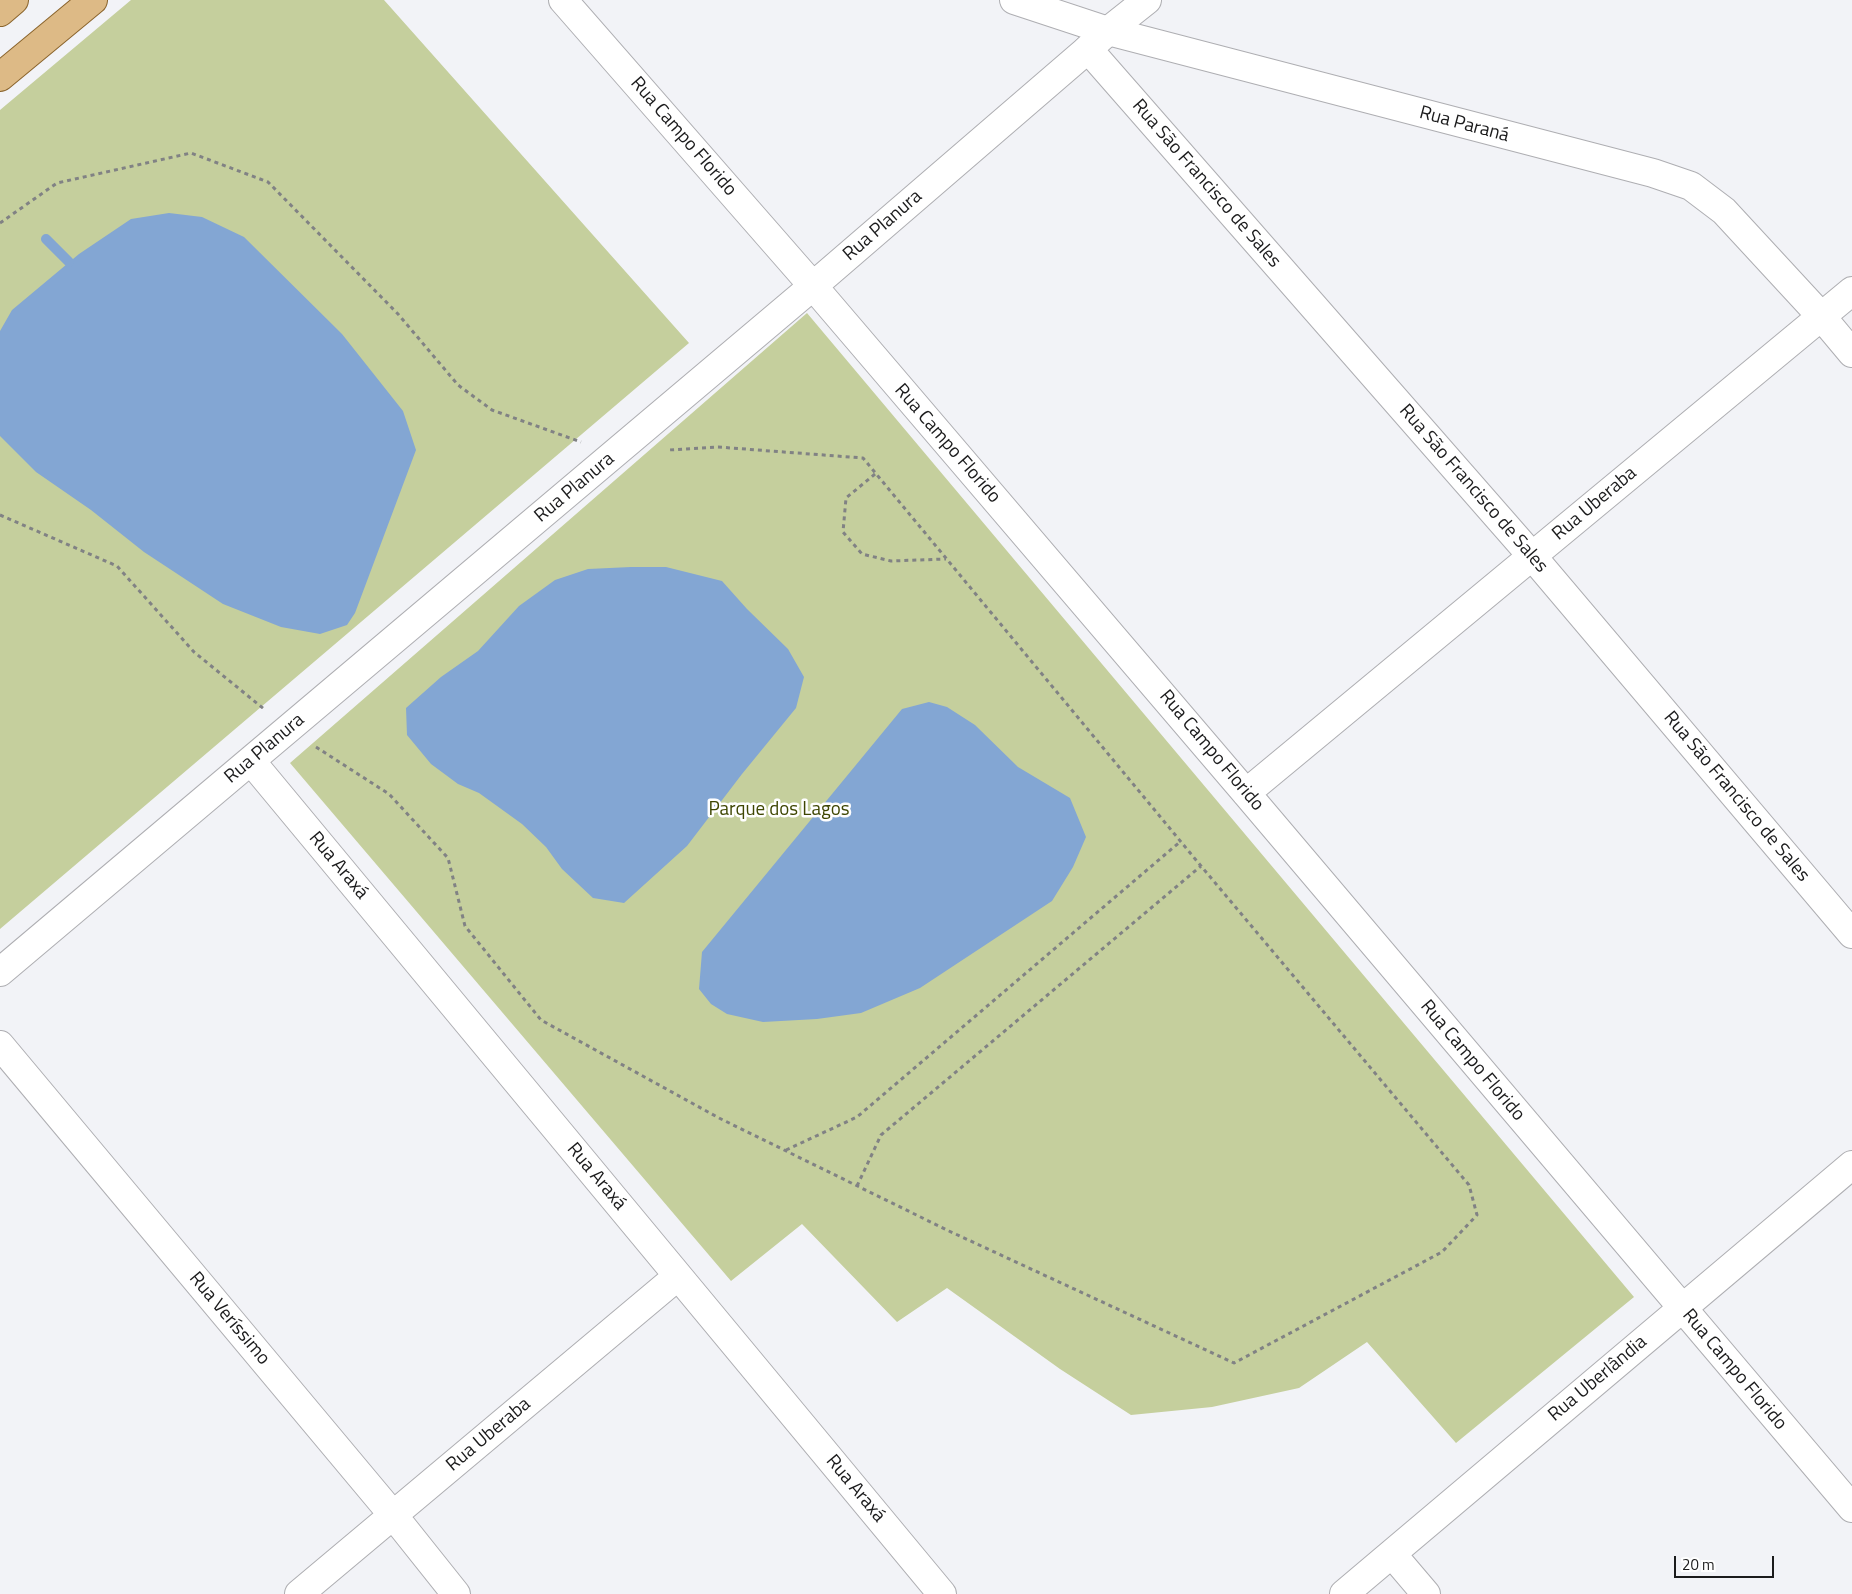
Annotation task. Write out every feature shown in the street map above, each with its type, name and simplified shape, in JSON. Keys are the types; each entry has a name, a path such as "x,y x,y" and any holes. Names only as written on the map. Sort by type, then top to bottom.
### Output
{"main road":[{"path":"0,12 14,0"},
{"path":"0,77 93,0"}],"street":[{"name":"Rua Campo Florido","path":"563,0 813,286 1852,1508"},
{"name":"Rua Paraná","path":"1014,0 1108,31 1653,173 1692,186 1724,211 1821,316 1852,353"},
{"name":"Rua Planura","path":"0,972 615,454 1108,31 1147,0"},
{"name":"Rua São Francisco de Sales","path":"1088,49 1532,556 1852,934"},
{"name":"Rua Uberaba","path":"1246,793 1852,290"},
{"name":"Rua Araxá","path":"250,761 942,1594"},
{"name":"Rua Veríssimo","path":"0,1045 393,1515 456,1594"},
{"name":"Rua Uberlândia","path":"1344,1594 1852,1165"},
{"name":"Rua Uberaba","path":"299,1594 678,1276"},
{"path":"1392,1554 1426,1594"}],"path":[{"path":"0,224 57,183 191,153 268,182 398,314 458,385 492,410 615,454"},
{"path":"0,515 117,566 194,652 288,729 388,794 448,858 465,926 541,1020 719,1118 949,1231 1234,1363 1442,1252 1477,1215 1469,1185 1201,866 863,458 718,446 662,450"},
{"path":"875,474 846,498 843,532 862,554 891,561 947,559"},
{"path":"785,1151 858,1117 1181,841"},
{"path":"857,1186 881,1134 1201,866"}],"green space":[{"path":"131,0 384,0 689,343 0,929 0,110"},
{"name":"Parque dos Lagos","path":"807,313 1634,1297 1456,1443 1367,1342 1299,1388 1212,1407 1131,1415 1060,1369 947,1288 897,1322 802,1224 731,1281 290,763"}],"water":[{"path":"169,213 202,217 244,237 342,334 403,411 416,450 355,613 347,625 320,634 281,627 223,604 144,552 91,510 36,472 0,436 0,331 12,310 79,254 131,219"},
{"path":"666,567 722,581 747,609 788,649 804,677 796,708 687,846 624,903 593,898 562,869 546,847 522,824 479,793 458,784 431,764 407,735 406,708 441,677 478,651 519,606 555,580 588,569"},
{"path":"929,702 947,707 975,725 1018,767 1070,798 1086,837 1073,867 1052,901 920,988 861,1013 817,1019 763,1022 727,1014 711,1004 699,989 702,952 902,709"}],"waterway":[{"path":"46,239 69,262"}]}
